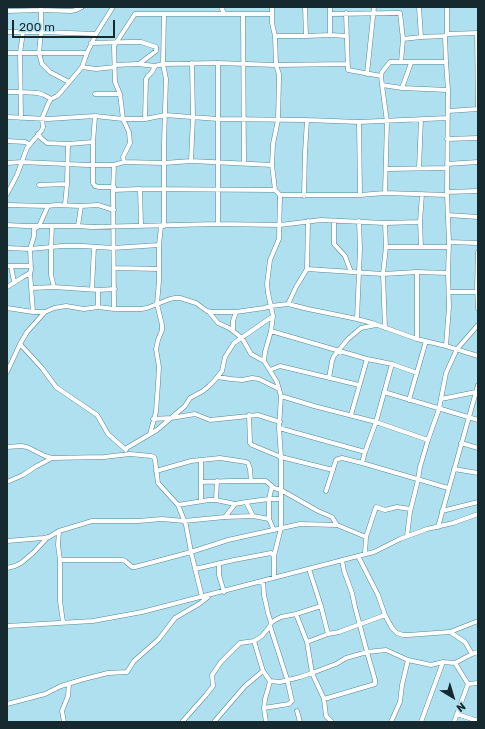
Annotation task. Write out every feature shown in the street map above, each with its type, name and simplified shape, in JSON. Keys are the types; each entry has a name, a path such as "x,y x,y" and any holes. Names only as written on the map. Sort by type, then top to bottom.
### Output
{"street":[{"path":"7,11 41,9 71,12 82,7"},
{"path":"7,194 17,175 27,148 43,128 42,119 48,104 51,99 61,92 82,67 91,43 113,7"},
{"path":"221,7 224,13"},
{"path":"272,7 271,14 275,36 276,65 279,74 278,120 273,144 272,165 275,190 280,195 360,195 385,193 422,194 478,191"},
{"path":"305,7 306,36"},
{"path":"330,7 330,35"},
{"path":"367,74 374,7"},
{"path":"419,7 421,37"},
{"path":"446,346 449,321 449,242 447,193 448,90 446,62 448,7"},
{"path":"41,9 39,53 42,64 50,72 69,82"},
{"path":"346,13 348,70 381,76"},
{"path":"330,14 400,13 403,39 401,62"},
{"path":"124,162 123,157 130,143 123,119 120,94 116,86 114,46 135,14 271,14"},
{"path":"150,434 156,412 159,373 156,349 162,330 157,304 159,245 165,189 164,163 166,79 163,64 164,14"},
{"path":"243,14 244,163"},
{"path":"7,32 96,34"},
{"path":"21,118 20,54 23,32"},
{"path":"403,39 477,33 478,109 448,111"},
{"path":"275,36 346,36"},
{"path":"91,43 142,42 156,46 156,51 138,64"},
{"path":"7,53 87,54"},
{"path":"385,193 387,122 381,76 382,72 390,62 446,62"},
{"path":"82,67 96,69 138,64 155,66 163,64 218,63 276,65 347,64"},
{"path":"218,63 218,224"},
{"path":"402,88 411,63"},
{"path":"191,161 193,117 192,64"},
{"path":"146,119 146,79 154,70 155,66"},
{"path":"382,85 402,88 448,90"},
{"path":"7,92 38,93 51,99"},
{"path":"95,94 120,94"},
{"path":"7,117 48,119 95,116 123,119 146,119 165,115 244,120 359,122 387,122 448,118"},
{"path":"95,116 93,142 93,183 95,186 114,189 275,190"},
{"path":"304,196 307,120"},
{"path":"419,168 421,120"},
{"path":"359,122 360,195"},
{"path":"38,134 48,143 68,144 93,142"},
{"path":"447,139 478,138"},
{"path":"7,141 25,142 30,144"},
{"path":"65,205 68,144"},
{"path":"7,163 22,162 114,165 124,162 164,163 191,161 272,165"},
{"path":"386,169 447,166 478,162"},
{"path":"114,165 114,309"},
{"path":"39,185 67,184"},
{"path":"140,189 141,225"},
{"path":"421,246 420,222 422,194"},
{"path":"264,361 273,316 267,284 270,260 279,239 280,195"},
{"path":"7,205 98,205 114,210"},
{"path":"33,312 30,249 34,236 34,229 39,226 48,206"},
{"path":"78,226 81,206"},
{"path":"448,215 478,217"},
{"path":"7,226 280,224 321,220 385,223 420,222"},
{"path":"288,304 306,269 308,221"},
{"path":"334,221 334,244 345,256 351,272"},
{"path":"357,319 359,221"},
{"path":"385,223 386,247 383,274 386,328"},
{"path":"52,226 51,276 54,287"},
{"path":"449,242 478,243"},
{"path":"7,248 30,249 62,246 114,248 159,245"},
{"path":"92,289 94,247"},
{"path":"386,247 449,247"},
{"path":"478,252 478,309"},
{"path":"14,282 9,266 31,266"},
{"path":"114,268 159,269"},
{"path":"306,269 383,274 417,272 448,273"},
{"path":"417,272 417,339"},
{"path":"7,287 30,274"},
{"path":"32,288 54,287 98,290 115,289"},
{"path":"449,292 477,289"},
{"path":"98,290 98,307"},
{"path":"7,308 33,312 44,312 54,308 66,306 84,309 98,307 114,309 147,308 170,299 180,298 196,303 209,312 218,323 242,338 251,354 264,361 277,382 281,396 281,528 274,556 274,578"},
{"path":"209,312 236,312 288,304 308,310 357,319 417,339 478,356"},
{"path":"7,372 27,332 44,312"},
{"path":"233,331 233,321 236,312"},
{"path":"124,449 150,434 185,406 190,398 203,391 222,371 225,357 234,343 273,316"},
{"path":"329,378 334,356 348,339 361,328 376,325"},
{"path":"407,536 410,509 420,467 442,399 446,373 457,349 478,325"},
{"path":"271,331 367,359 392,364 417,373"},
{"path":"409,400 426,341"},
{"path":"20,344 42,368 56,387 96,415 108,434 130,454"},
{"path":"351,415 367,359"},
{"path":"362,463 376,422 392,364"},
{"path":"270,370 280,366 359,385"},
{"path":"217,377 231,380 252,378 259,379 279,389"},
{"path":"438,527 478,385"},
{"path":"384,392 478,420"},
{"path":"442,399 477,392"},
{"path":"281,396 376,422 428,440"},
{"path":"153,419 195,414 210,420 258,414 280,422"},
{"path":"249,415 250,443 255,447 281,457 333,470"},
{"path":"280,428 365,452"},
{"path":"461,443 478,448"},
{"path":"7,447 27,447 52,458 104,457 130,454 154,457 158,483 178,505 184,521 202,597"},
{"path":"7,482 23,475 52,458"},
{"path":"156,471 191,462 216,458 246,462 250,464 251,481"},
{"path":"326,491 336,460 342,458 448,488"},
{"path":"201,461 201,501"},
{"path":"454,469 478,473"},
{"path":"201,482 266,481 274,488 281,490 318,511 332,517 337,525"},
{"path":"216,500 217,482"},
{"path":"272,486 269,499 269,519 274,530"},
{"path":"178,505 216,500 235,504 269,499 281,499"},
{"path":"246,502 253,516"},
{"path":"442,511 478,502"},
{"path":"225,517 235,504"},
{"path":"365,554 366,537 376,508 385,510 397,507 410,509"},
{"path":"7,626 93,621 142,612 374,552 407,536 478,514"},
{"path":"7,568 21,563 49,537 59,531 92,521 138,521 162,519 184,521 253,516 269,519"},
{"path":"60,560 122,560 133,568 228,540 300,524 337,525 366,537"},
{"path":"59,531 60,601 63,622"},
{"path":"7,541 49,537"},
{"path":"195,569 219,563 271,554 274,556"},
{"path":"358,556 378,595 385,615 394,631 397,633 403,635 450,632 478,621"},
{"path":"324,699 375,684 342,560"},
{"path":"219,563 219,575 224,592"},
{"path":"309,569 328,634"},
{"path":"263,581 268,613 288,679 292,701 289,704 264,708"},
{"path":"7,704 44,694 61,686 108,673 127,672 134,660 159,639 175,618 199,604 210,595"},
{"path":"182,722 213,686 212,675 221,662 240,644 254,641 262,636 271,625 281,617 320,606"},
{"path":"296,614 307,642 312,673 324,699 326,716 332,722"},
{"path":"307,642 385,615"},
{"path":"450,632 465,642 472,654"},
{"path":"254,641 262,671 270,681 280,682 312,673 336,664 346,658 367,652 386,650 408,660 431,665 443,662 455,663 478,652"},
{"path":"391,722 400,702 402,685 408,660"},
{"path":"421,722 443,662"},
{"path":"455,663 468,684"},
{"path":"214,722 245,686 262,671"},
{"path":"266,722 264,699 270,681"},
{"path":"468,684 478,683"},
{"path":"64,722 62,711 68,696 69,684"},
{"path":"454,722 468,684"},
{"path":"298,711 300,722"},
{"path":"456,714 478,721"}]}
